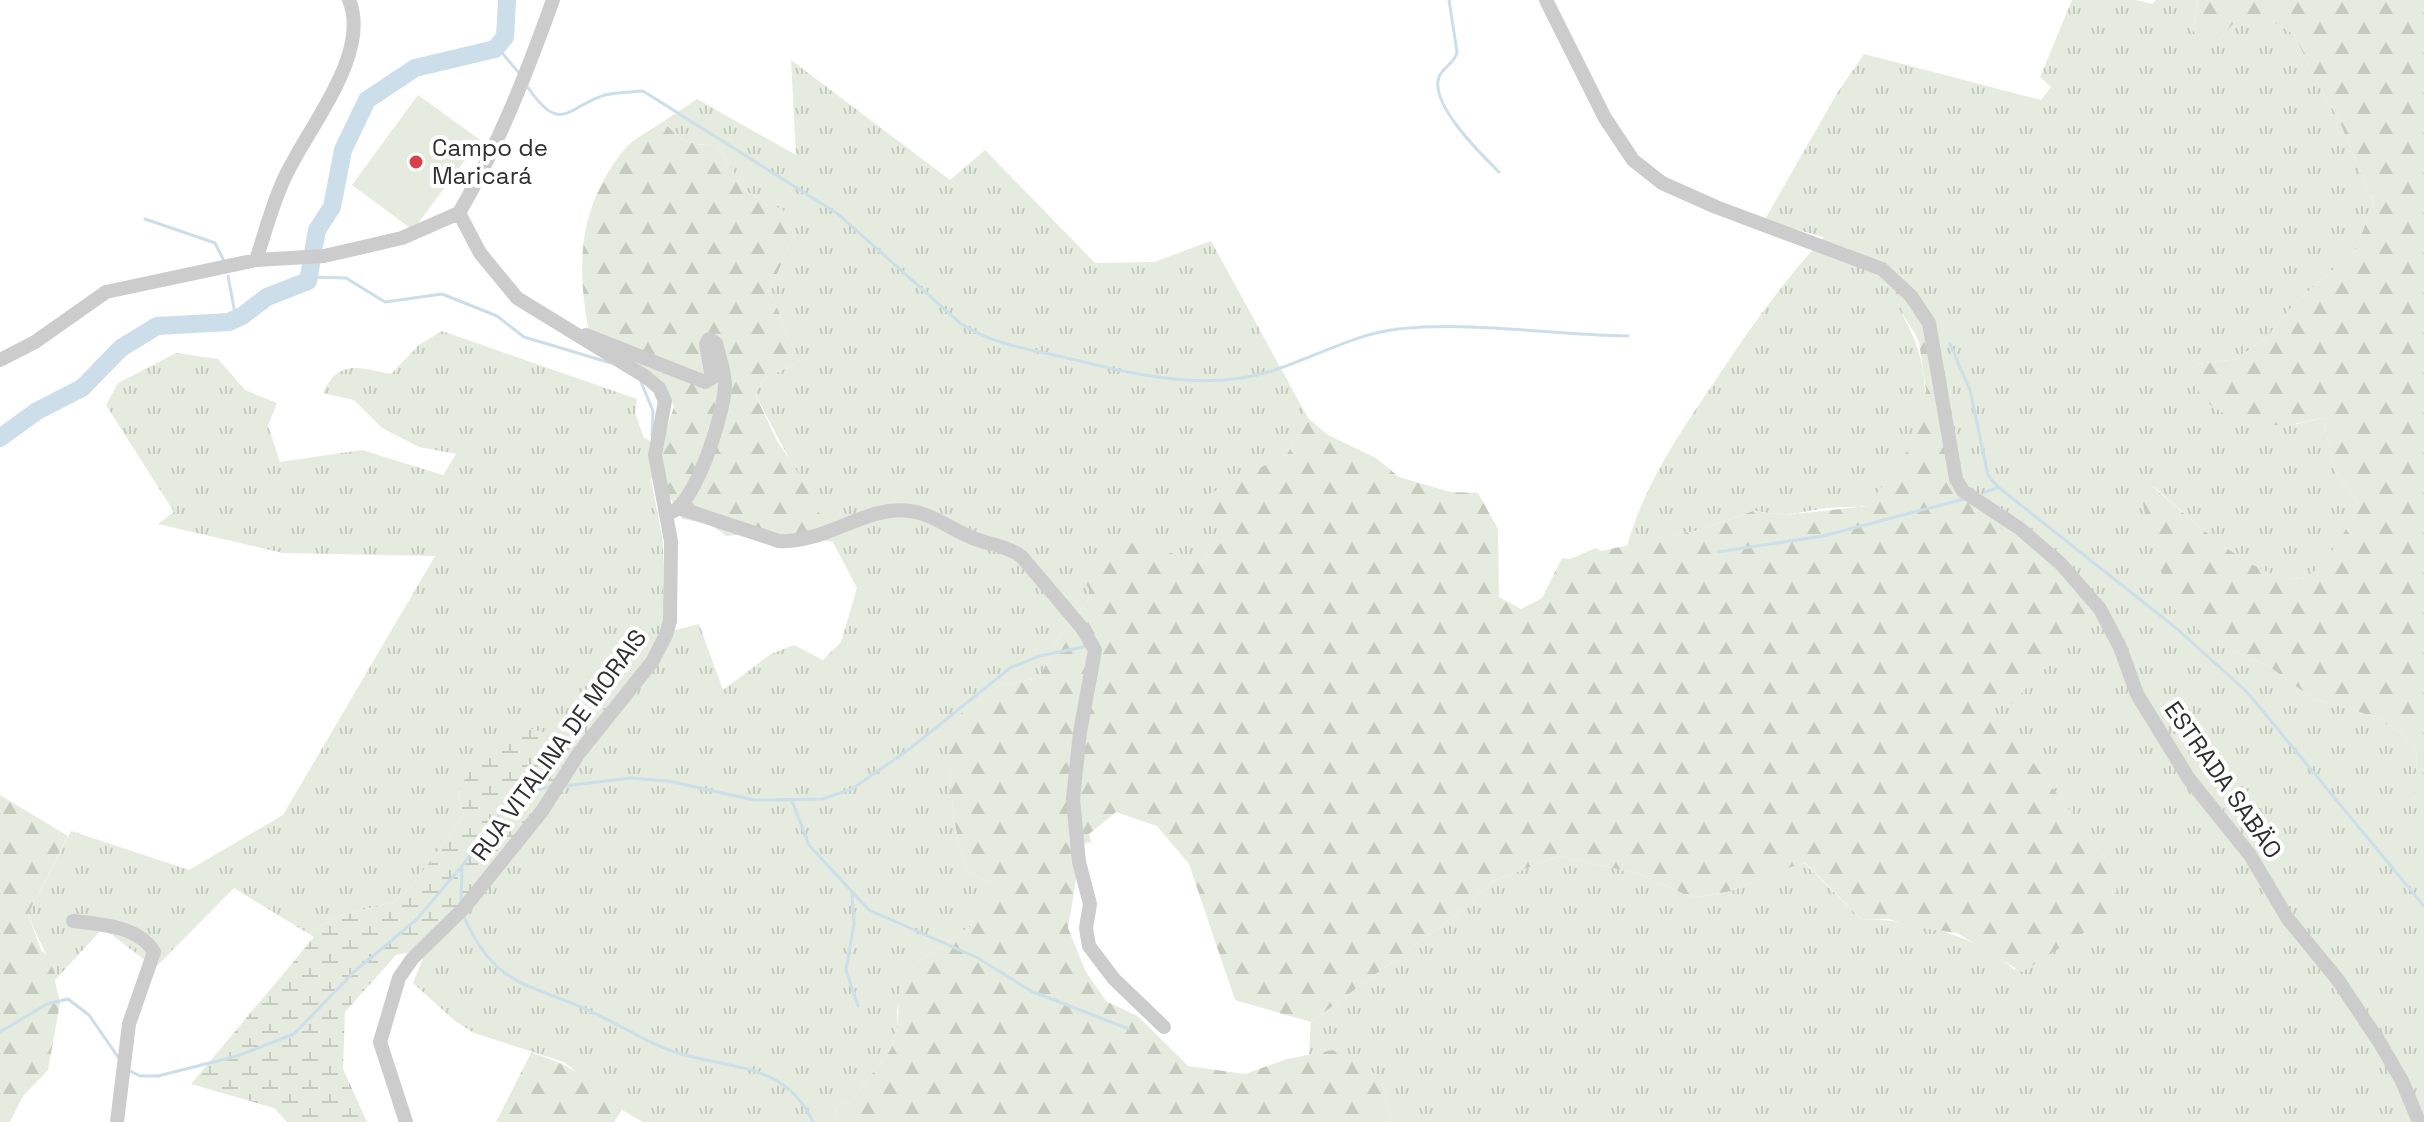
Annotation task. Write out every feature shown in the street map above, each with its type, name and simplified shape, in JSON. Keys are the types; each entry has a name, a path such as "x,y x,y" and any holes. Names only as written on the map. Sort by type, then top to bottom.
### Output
{"street":[{"path":"256,260 284,178 332,90 352,44 355,24 349,0"},
{"path":"0,360 35,342 106,292 256,260 324,256 402,238 459,213 495,152 553,0"},
{"name":"ESTRADA SABÄO","path":"1546,0 1605,118 1633,160 1662,183 1882,269 1911,296 1929,323 1956,479 1963,491 2019,528 2061,564 2100,609 2120,647 2137,694 2189,779 2250,855 2288,919 2338,980 2402,1081 2419,1122"},
{"name":"RUA VITALINA DE MORAIS","path":"406,1122 380,1042 399,978 412,959 478,892 554,794 579,753 652,662 670,621 673,510 655,455 666,406 664,394 646,377 508,289 480,253 459,213"},
{"path":"570,331 606,340 705,382 712,378 706,344 709,339 716,343 725,386 720,409 695,486 673,510 779,541 794,542 879,514 909,510 968,537 1011,548 1022,557 1082,628 1095,650 1080,732 1073,799 1079,862 1090,904 1086,928 1089,946 1114,979 1164,1027"},
{"path":"73,921 110,925 149,943 154,952 129,1024 117,1122"}],"green space":[{"path":"2072,0 2136,0 2153,4 2155,0 2198,0 2191,42 2218,40 2238,19 2268,19 2294,34 2338,118 2374,202 2355,251 2295,303 2268,336 2237,359 2196,364 2297,424 2323,418 2335,471 2359,503 2329,556 2305,577 2287,578 2268,572 2246,562 2225,547 2154,487 2141,493 2217,645 2267,665 2312,698 2376,717 2414,745 2417,755 2415,796 2424,799 2424,1122 1391,1122 1381,1077 1309,1055 1311,1022 1461,911 1493,881 1559,856 1639,874 1693,898 1731,891 1803,862 1861,919 1900,922 1943,931 1982,947 2014,970 2110,864 1990,707 2011,703 2022,691 2041,554 1996,519 1970,506 1956,457 1950,387 1898,307 1919,355 1925,387 1924,404 1912,448 1868,506 1827,508 1785,515 1753,511 1700,530 1627,546 1652,482 1687,422 1766,308 1824,237 1764,221 1836,95 1864,54 2041,100 2051,87 2040,77"},
{"path":"2198,0 2424,0 2424,799 2414,796 2417,755 2414,745 2376,717 2312,698 2267,665 2217,645 2175,610 2151,544 2141,493 2153,487 2246,561 2287,578 2305,577 2329,556 2359,503 2335,471 2323,418 2279,425 2245,421 2207,402 2195,379 2196,364 2237,359 2268,336 2295,303 2355,251 2374,202 2338,118 2294,34 2268,19 2238,19 2218,40 2197,47 2191,42"},
{"path":"791,60 950,180 985,150 1095,263 1154,262 1211,241 1308,418 1287,454 1242,479 1225,539 1203,561 1173,555 1092,595 1061,635 1039,678 1000,685 951,722 952,797 961,852 967,870 995,887 996,898 971,926 912,966 897,1010 898,1026 891,1049 852,1100 837,1106 835,1122 643,1122 622,1110 564,1062 474,1033 455,1021 413,983 427,949 562,786 567,754 558,738 458,792 463,817 411,887 393,902 336,917 309,934 234,888 155,968 103,928 55,980 28,914 71,831 189,870 283,815 435,556 283,553 158,524 174,512 106,405 118,383 176,353 218,359 245,390 277,403 268,426 280,462 362,450 443,475 456,454 419,447 382,428 354,400 323,393 329,382 343,370 360,368 391,374 419,345 442,331 637,399 635,413 644,438 657,444 651,479 663,542 664,633 699,624 723,690 771,654 794,645 823,660 841,642 857,588 754,392 767,377 799,362 770,290 794,235 782,210 745,191 717,145 687,141 675,134 664,121 697,99 796,155"},
{"name":"Campo de Maricará","path":"418,95 480,140 413,230 352,185"},
{"path":"664,121 675,134 687,141 717,145 745,191 783,210 794,235 770,290 799,362 767,377 754,392 777,441 801,477 834,542 755,533 726,536 711,524 682,519 660,480 651,479 657,444 664,436 674,407 666,390 590,337 582,263 589,216 608,172 624,150"},
{"path":"1882,266 1927,321 1950,387 1956,457 1970,505 1979,506 2041,554 2096,604 2074,638 2011,704 1991,707 2110,864 2117,892 2113,914 2022,972 1957,933 1888,919 1861,919 1804,862 1731,891 1693,898 1639,874 1559,856 1493,881 1461,911 1311,1022 1235,1000 1189,864 1157,826 1116,812 1089,834 1091,842 1082,844 1068,928 1086,972 1106,1001 1139,1017 1188,1066 1245,1074 1287,1059 1333,1050 1381,1077 1391,1122 835,1122 837,1106 852,1100 891,1049 898,1026 899,990 912,966 971,926 995,897 995,887 967,870 961,852 952,797 950,722 1000,685 1039,678 1061,635 1092,595 1083,578 1126,542 1203,561 1225,539 1205,496 1287,454 1308,418 1328,435 1376,458 1399,477 1450,492 1478,493 1498,529 1499,597 1521,609 1542,598 1562,558 1570,559 1596,548 1601,551 1700,530 1753,511 1785,515 1868,506 1915,440 1926,390 1919,342"},
{"path":"533,729 559,738 567,754 562,786 427,949 396,955 345,1012 343,1069 367,1122 287,1122 274,1108 191,1084 314,937 309,934 336,917 393,902 411,887 463,817 458,792 475,760 507,730"},
{"path":"0,795 68,836 28,914 41,950 50,959 60,1003 48,1070 23,1096 10,1122 0,1122"},
{"path":"531,1053 559,1063 590,1082 622,1110 614,1122 496,1122"}],"waterway":[{"path":"0,438 37,411 82,388 121,348 157,326 229,322 267,297 308,281 317,230 332,207 343,150 367,100 415,68 495,49 505,37 507,0"},
{"path":"1449,0 1457,52 1441,73 1438,88 1442,101 1459,128 1499,172"},
{"path":"497,47 519,73"},
{"path":"527,86 548,110 557,114 565,114 605,95 643,91 838,214 960,323 997,341 1036,351 1140,374 1220,380 1272,371 1350,341 1398,329 1484,327 1628,336"},
{"path":"145,219 215,243 225,263"},
{"path":"228,276 236,319"},
{"path":"310,277 346,278 385,302 442,294 497,316 524,337 611,363"},
{"path":"1950,344 1970,390 1988,475 1998,487 2176,628 2247,692 2424,906"},
{"path":"641,382 653,411 652,436"},
{"path":"1985,492 1997,488"},
{"path":"1718,552 1823,536 1964,499"},
{"path":"565,786 630,778 668,781 754,800 822,799 852,789 908,750 1010,668 1039,656 1088,646"},
{"path":"130,1071 140,1076 158,1076 237,1056 294,1034 355,971 416,920 462,866 502,811 524,793 552,786"},
{"path":"792,801 809,845 869,910 978,958 1031,991 1129,1029"},
{"path":"461,902 462,869"},
{"path":"852,894 854,924 846,970 858,1006"},
{"path":"464,917 490,959 519,982 574,1004 673,1051 742,1068 775,1080 790,1090 813,1122"},
{"path":"0,1032 47,1004 68,999 89,1015 118,1057"}],"place":[{"name":"Campo de Maricará","path":"416,162"}]}
